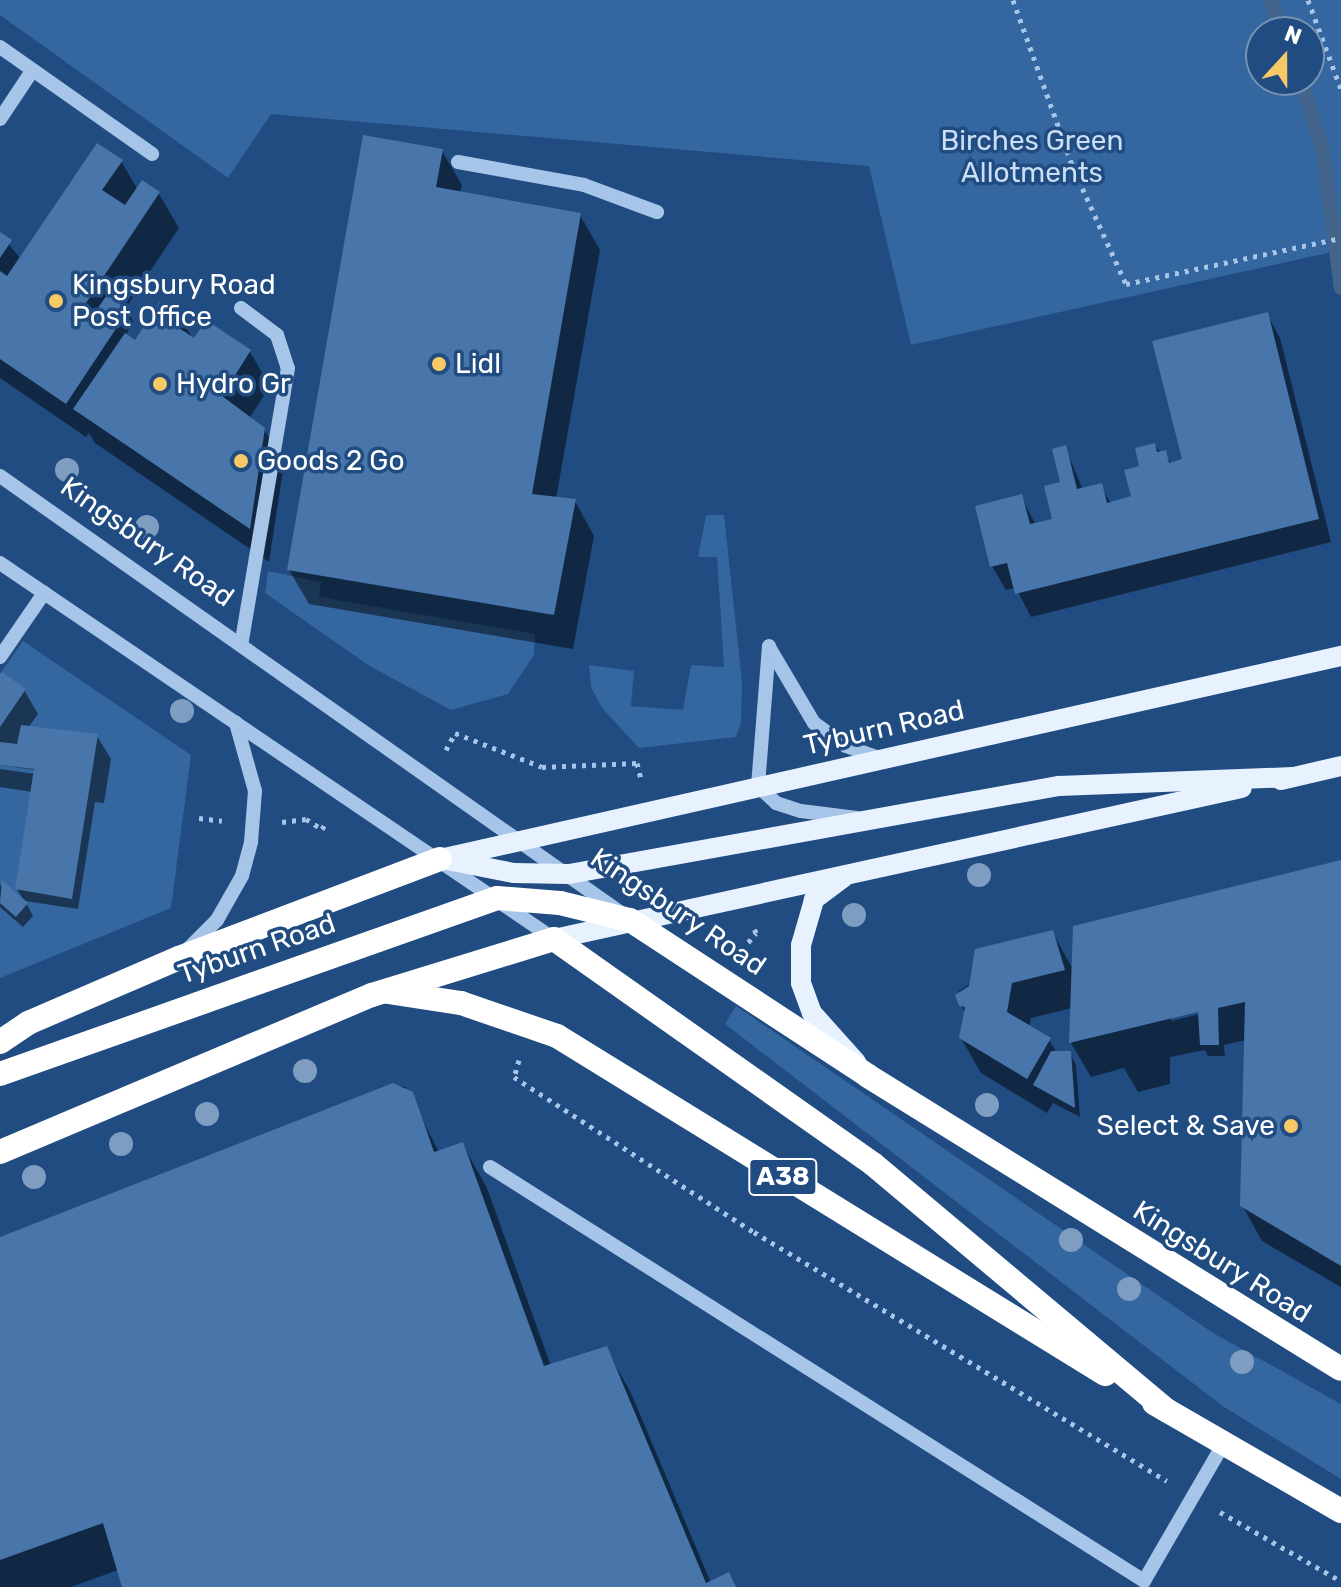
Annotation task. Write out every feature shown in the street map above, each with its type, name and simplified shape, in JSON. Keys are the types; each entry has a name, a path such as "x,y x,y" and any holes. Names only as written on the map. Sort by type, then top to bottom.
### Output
{"highway":[{"path":"0,1042 28,1023 179,958 440,859"},
{"name":"Tyburn Road","path":"0,1074 497,898 560,903 630,920"},
{"name":"Kingsbury Road","path":"630,920 868,1076 1341,1369"},
{"path":"0,1152 382,991 554,939 873,1164 1166,1410"},
{"name":"A38","path":"382,991 461,1003 557,1036 1166,1410 1341,1511"}],"main road":[{"name":"Tyburn Road","path":"440,859 1341,656"},
{"name":"Tyburn Road","path":"554,939 1341,766"},
{"path":"440,859 514,873 569,874 864,818 1059,786 1293,777"},
{"path":"850,873 814,900 801,945 801,983 812,1013 868,1076"}],"street":[{"path":"0,47 152,154"},
{"path":"0,119 32,71"},
{"path":"458,162 584,185 657,212"},
{"path":"241,308 277,335 288,368 241,645"},
{"name":"Kingsbury Road","path":"1,478 569,874 630,920"},
{"path":"0,563 554,939"},
{"path":"0,657 44,593"},
{"path":"864,818 801,811 776,803 758,786 769,646 814,723 846,746 882,759"},
{"path":"179,958 217,920 242,876 251,842 255,791 236,723"},
{"path":"490,1167 1144,1581 1224,1443"}],"path":[{"path":"1013,0 1074,170 1126,284 1341,238"},
{"path":"1308,0 1341,89"},
{"path":"446,750 455,733 542,767 637,763 642,784"},
{"path":"278,822 306,819 322,829 331,816"},
{"path":"199,818 231,822"},
{"path":"514,1077 754,1232 1193,1497 1341,1581"}],"green space":[{"name":"Birches Green Allotments","path":"0,0 1341,0 1341,250 911,345 869,166 271,114 228,178 0,15"},
{"path":"706,515 724,515 742,682 741,723 736,737 639,748 602,708 591,687 589,665 634,671 631,706 683,710 691,665 724,667 717,557 698,557"},
{"path":"268,571 321,582 319,597 535,634 534,655 508,694 451,710 368,665 265,593"},
{"path":"23,641 191,755 171,908 0,978 0,674"},
{"path":"736,1006 1213,1333 1341,1404 1341,1479 1224,1407 725,1024"}],"building":[{"name":"Lidl","path":"363,135 443,149 436,187 581,213 532,494 576,499 554,615 287,570"},
{"path":"97,143 123,160 102,190 125,205 142,180 160,192 78,315 88,322 107,295 129,309 66,404 0,359 0,271 7,276"},
{"path":"0,232 12,240 0,258"},
{"path":"160,302 183,316 176,326 194,338 206,320 251,350 222,396 265,428 250,529 73,409 125,333 135,340"},
{"path":"1268,312 1319,519 1015,594 1007,563 990,567 975,506 1022,494 1030,524 1052,519 1044,486 1060,482 1052,449 1066,445 1077,489 1102,483 1107,503 1131,496 1124,470 1139,466 1135,448 1155,443 1157,452 1166,450 1169,463 1182,459 1152,341"},
{"path":"2,672 26,689 0,727 0,674"},
{"path":"21,725 98,734 72,899 15,889 34,769 0,765 0,742 17,744"},
{"name":"Select & Save","path":"1341,860 1341,1266 1240,1206 1245,1002 1218,1008 1219,1045 1200,1045 1198,1012 1069,1043 1073,926"},
{"path":"2,880 28,903 16,917 0,903"},
{"path":"1053,930 1065,970 1012,983 1007,1012 1051,1038 1027,1079 959,1038 965,1007 959,1006 955,995 969,986 975,949"},
{"path":"1051,1051 1071,1051 1075,1108 1033,1085"},
{"path":"393,1083 413,1092 434,1152 463,1142 544,1366 607,1346 706,1583 729,1572 736,1587 122,1587 103,1523 0,1560 0,1237"}],"waterway":[{"path":"1270,0 1276,16"},
{"path":"1306,96 1323,152 1341,288"}],"place":[{"name":"Kingsbury Road Post Office","path":"56,301"},
{"name":"Lidl","path":"439,364"},
{"name":"Hydro Gr","path":"160,384"},
{"name":"Goods 2 Go","path":"241,461"},
{"name":"Select & Save","path":"1291,1126"}]}
